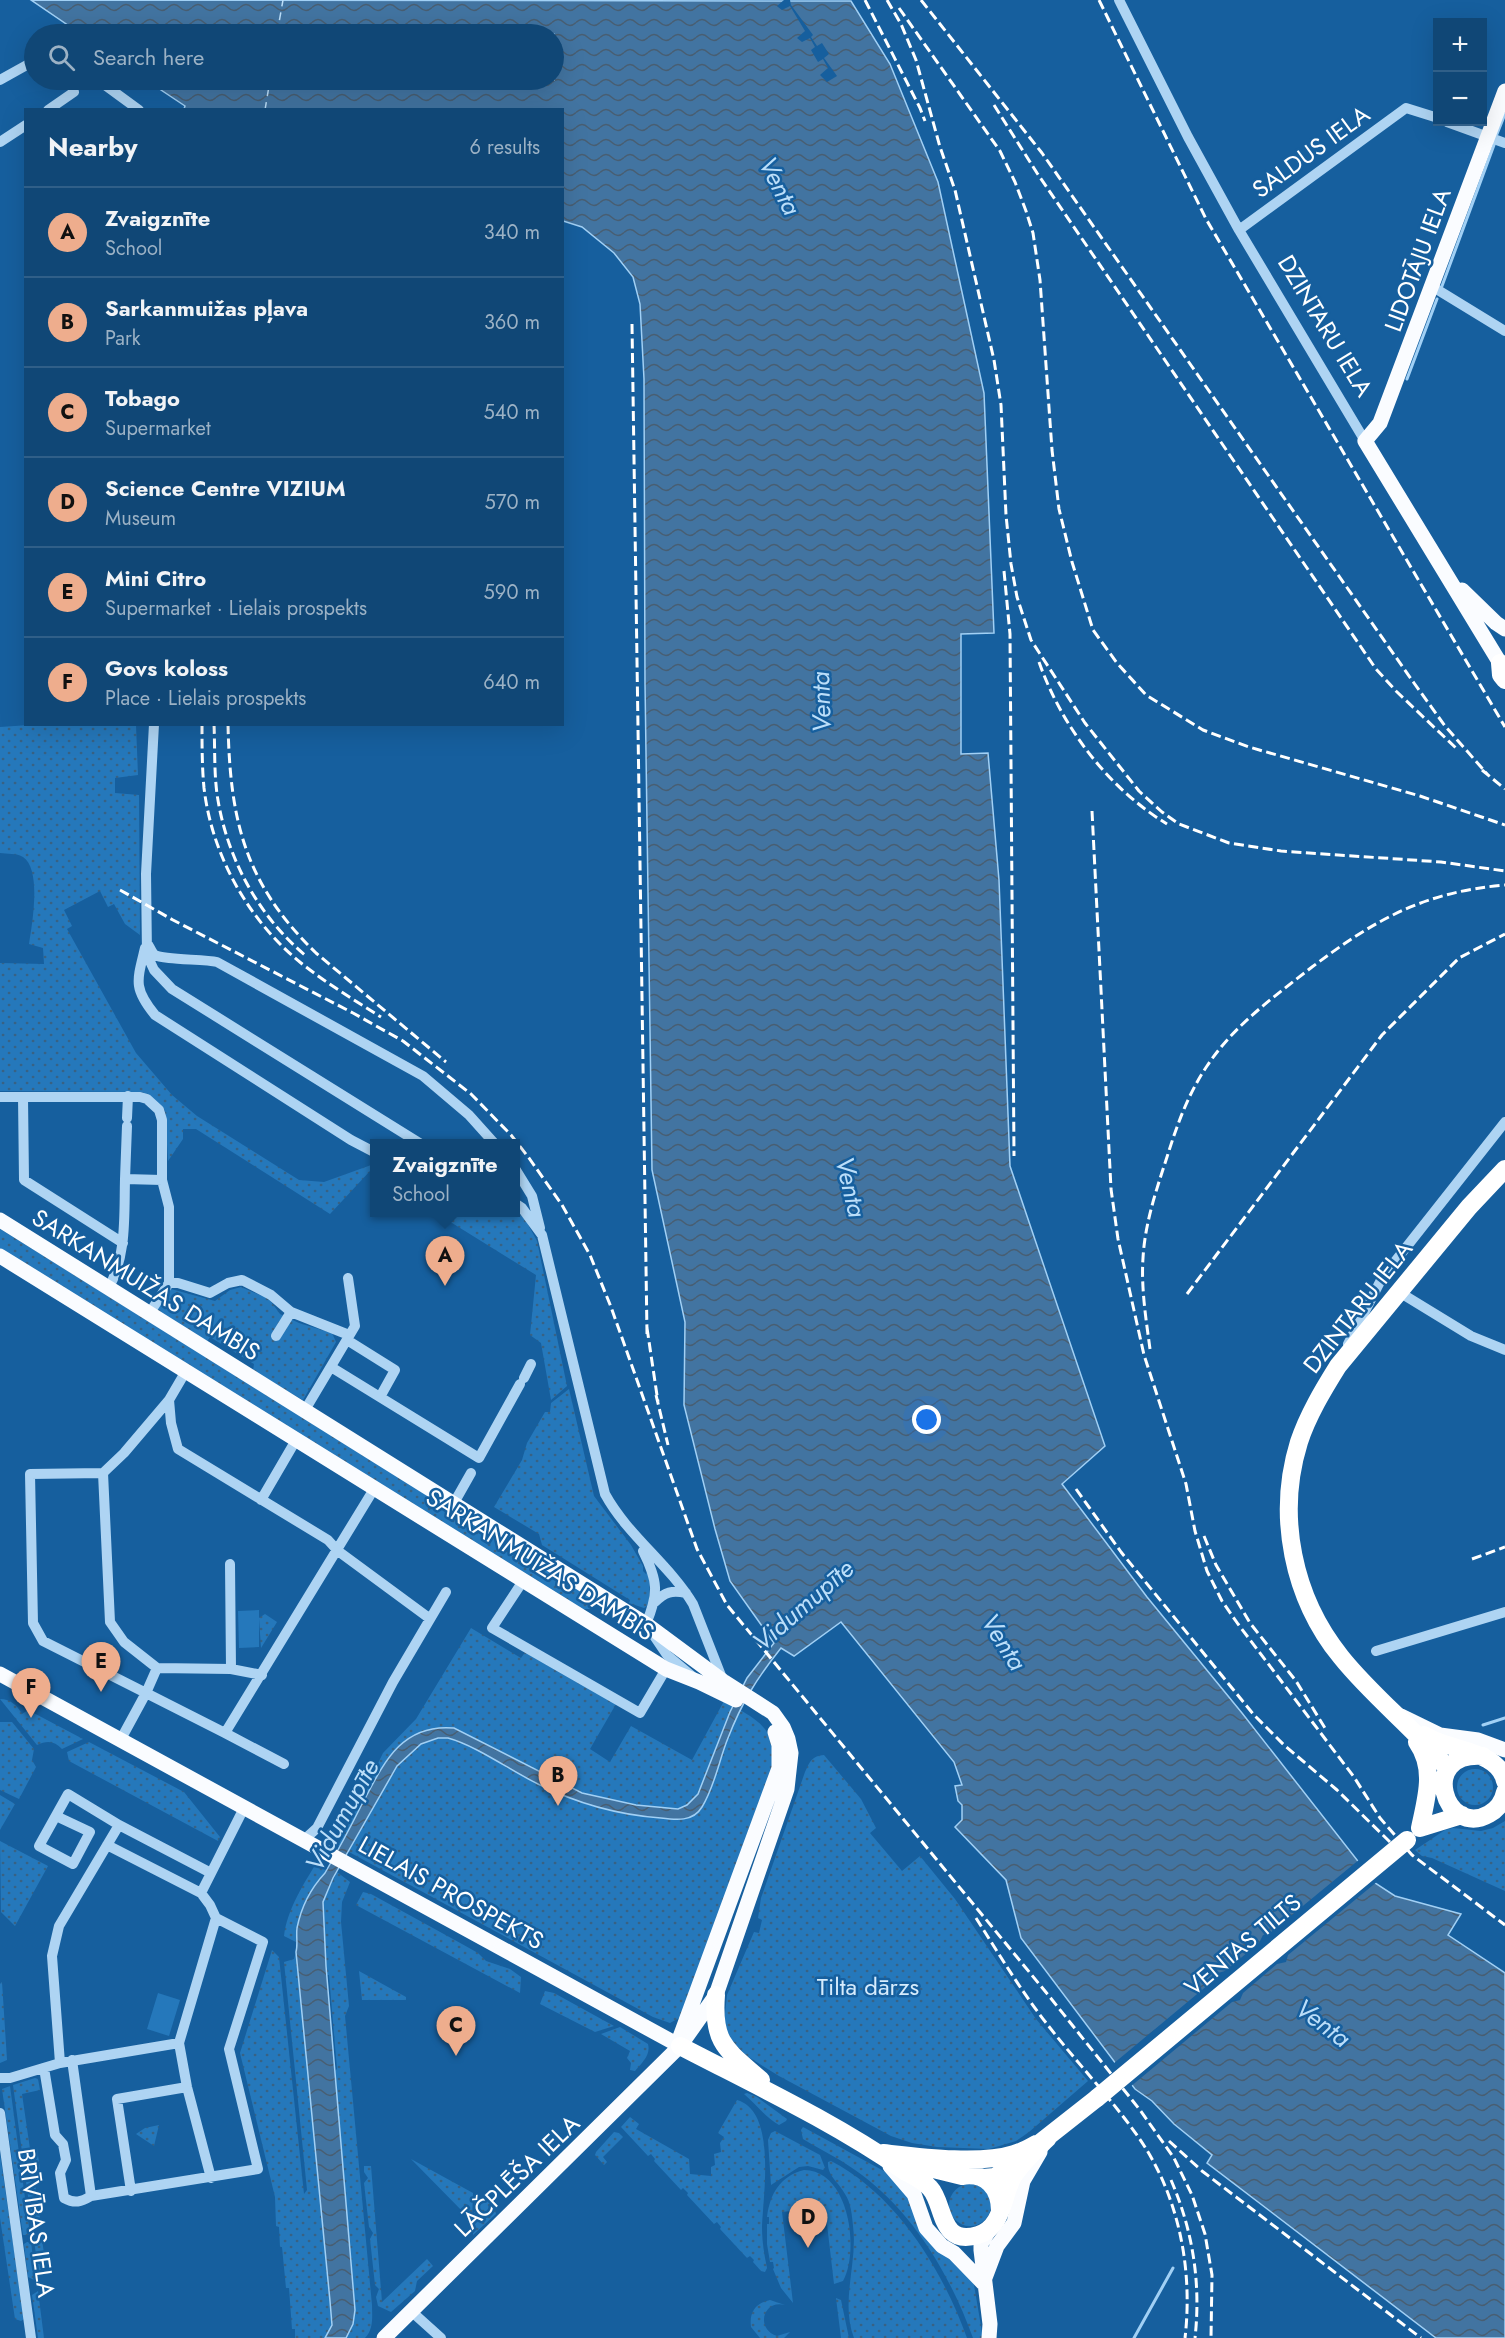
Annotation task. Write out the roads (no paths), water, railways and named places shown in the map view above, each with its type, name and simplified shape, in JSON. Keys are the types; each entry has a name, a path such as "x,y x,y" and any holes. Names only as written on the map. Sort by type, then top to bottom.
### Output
{"highway":[{"path":"1503,665 1501,675 1505,680"},
{"name":"DZINTARU IELA","path":"1396,1714 1357,1676 1326,1637 1305,1596 1293,1553 1289,1503 1295,1457 1311,1413 1338,1366 1468,1208 1505,1169"},
{"path":"1396,1714 1433,1741 1497,1759 1505,1781"},
{"path":"1396,1714 1448,1769"},
{"path":"1396,1714 1427,1760 1429,1773 1426,1798 1413,1834"},
{"path":"1497,1759 1470,1755 1458,1760 1448,1769 1443,1789 1452,1809 1473,1818 1485,1816 1496,1810 1504,1797"},
{"path":"1413,1834 1443,1789"},
{"path":"1413,1834 1462,1815"},
{"name":"VENTAS TILTS","path":"1048,2138 1413,1834"},
{"path":"716,1995 715,2025 726,2050 784,2101"},
{"name":"LIELAIS PROSPEKTS","path":"680,2046 880,2153"},
{"path":"880,2153 942,2158 998,2158 1015,2154 1048,2138"},
{"path":"939,2208 940,2197 952,2180 969,2175 983,2178 995,2176 1048,2138"},
{"path":"880,2153 930,2188 944,2223 950,2229 965,2236 982,2234 989,2230 998,2218 1012,2176 1048,2138"},
{"path":"880,2153 915,2165 962,2176"},
{"path":"983,2178 997,2191 1000,2211"}],"main road":[{"name":"LIDOTĀJU IELA","path":"1365,441 1380,423 1505,91"},
{"name":"DZINTARU IELA","path":"1365,441 1444,574 1503,665"},
{"path":"1444,574 1496,623 1505,628"},
{"name":"SARKANMUIŽAS DAMBIS","path":"0,1220 646,1624 727,1688 755,1706 772,1713 783,1727 791,1753 787,1789 716,1995"},
{"name":"SARKANMUIŽAS DAMBIS","path":"0,1256 666,1669 699,1682 727,1688"},
{"name":"LIELAIS PROSPEKTS","path":"0,1674 246,1806 680,2046"},
{"name":"SARKANMUIŽAS DAMBIS","path":"680,2046 680,2036 779,1768 779,1745 775,1732 755,1706"},
{"name":"LĀČPLĒŠA IELA","path":"384,2338 680,2046 716,1995"},
{"path":"983,2283 998,2246 1014,2223 1023,2181 1048,2138"},
{"path":"880,2153 914,2194 926,2228 942,2246 954,2253 983,2283"},
{"path":"950,2229 971,2259 983,2283"},
{"path":"989,2230 981,2244 983,2283 991,2333"}],"street":[{"name":"DZINTARU IELA","path":"1119,0 1188,137 1239,230 1365,441"},
{"path":"0,80 24,67"},
{"path":"111,90 135,108"},
{"path":"51,108 74,92"},
{"name":"SALDUS IELA","path":"1239,230 1406,108 1433,117"},
{"path":"0,142 24,126"},
{"path":"1458,126 1505,143"},
{"path":"1433,287 1505,331"},
{"path":"154,726 146,874 147,955 154,970 172,989 415,1139"},
{"path":"147,942 154,954 161,957 217,962 423,1076 469,1115 491,1139"},
{"path":"147,942 137,980 142,999 155,1015 351,1140 370,1150"},
{"path":"108,1289 114,1278 123,1243 128,1096"},
{"path":"0,1097 128,1096 147,1099 159,1110 162,1120 162,1180 169,1208 169,1283 149,1314"},
{"path":"23,1097 24,1180 123,1243"},
{"path":"1338,1366 1382,1278 1505,1122"},
{"path":"520,1177 532,1197 542,1234 605,1494 637,1538 693,1604 727,1688"},
{"path":"125,1179 162,1180"},
{"path":"520,1207 542,1234"},
{"path":"305,1410 355,1326 348,1278"},
{"path":"169,1283 178,1283 210,1293 228,1283 242,1280 271,1295 291,1312 348,1338 394,1370 380,1397"},
{"path":"1399,1292 1471,1336 1505,1350"},
{"path":"276,1336 291,1312"},
{"path":"454,1503 531,1364"},
{"path":"331,1367 380,1397 475,1465"},
{"path":"186,1371 169,1400 124,1453 103,1473 30,1473 33,1623 43,1641 284,1764"},
{"path":"169,1400 171,1423 178,1449 328,1540 338,1551 429,1618"},
{"path":"261,1500 297,1440"},
{"path":"103,1473 110,1622 124,1642 156,1668 231,1669 262,1675"},
{"path":"225,1733 374,1489"},
{"path":"637,1538 652,1569 656,1587 655,1602 646,1624 667,1655 699,1682"},
{"path":"230,1564 231,1669"},
{"path":"523,1581 492,1628 640,1713 666,1669"},
{"path":"655,1602 664,1593 676,1591 686,1593"},
{"path":"304,1839 316,1828 429,1618 446,1592"},
{"path":"1376,1651 1505,1612"},
{"path":"121,1739 146,1693 156,1668"},
{"path":"102,1815 73,1863 39,1846 68,1794 119,1825 211,1873"},
{"path":"201,1893 246,1806"},
{"path":"56,1816 90,1832"},
{"path":"60,2062 52,1956 59,1926 119,1825"},
{"path":"44,2068 54,2135 63,2144 66,2160 60,2173 64,2198 73,2203 82,2202 91,2196 258,2169 229,2049 263,1942 216,1918 201,1893 107,1845"},
{"path":"211,2178 187,2087 179,2043 216,1918"},
{"path":"0,2078 10,2079 60,2062 179,2043"},
{"path":"72,2060 91,2196"},
{"path":"131,2191 117,2099 187,2087"},
{"name":"BRĪVĪBAS IELA","path":"0,2113 31,2338"},
{"path":"411,2311 441,2338"}],"water":[{"path":"31,0 851,1 890,64 938,182 984,393 994,633 961,634 961,754 988,753 999,880 1010,1166 1105,1446 1062,1484 1147,1597 1242,1713 1375,1883 1395,1896 1461,1914 1448,1935 1505,1973 1505,2338 1436,2338 1207,2163 1212,2155 1174,2124 1152,2101 1135,2089 1021,1938 1006,1880 955,1827 962,1820 962,1805 958,1801 955,1786 962,1785 954,1762 841,1622 794,1656 781,1648 772,1659 757,1680 739,1713 725,1746 714,1782 702,1807 689,1818 645,1816 614,1811 583,1802 552,1791 482,1753 448,1738 438,1738 421,1744 397,1766 333,1878 323,1902 326,1966 355,2310 353,2324 346,2338 325,2338 332,2325 296,1952 297,1928 307,1899 325,1873 385,1763 406,1740 419,1733 435,1728 454,1728 582,1793 636,1805 678,1809 687,1805 698,1794 730,1712 747,1678 774,1643 730,1581 715,1529 684,1405 685,1322 652,1170 645,683 644,379 640,304 633,277 614,253 582,227 564,221 564,108 184,108 185,106 161,90 564,90 564,24 66,24"}],"waterway":[{"path":"1497,134 1505,114"},
{"path":"1442,286 1494,145"},
{"path":"1407,379 1437,299"},
{"path":"1483,1725 1505,1718"},
{"path":"1134,2338 1173,2268"}],"railway":[{"path":"865,0 925,121"},
{"path":"887,0 901,24 916,60 940,147 955,190 994,360 1001,405 1006,515 1017,597 1031,640 1085,723 1139,791 1162,812 1179,824 1229,843 1281,851 1441,862 1505,871"},
{"path":"921,0 1042,153 1414,683 1445,726 1488,775"},
{"path":"1099,0 1206,219 1505,727"},
{"path":"899,8 1000,151 1026,211 1033,233 1040,280 1052,450 1059,509 1072,562 1093,630 1117,663 1146,695 1203,730 1249,747 1420,796 1505,825"},
{"path":"994,105 1037,173 1376,669 1457,749"},
{"path":"632,324 647,1334"},
{"path":"1004,571 1010,634 1014,1156"},
{"path":"1039,662 1060,710 1090,754 1125,793 1167,824"},
{"path":"202,726 203,780 208,813 224,862 236,885 265,927 282,946 320,977 381,1017"},
{"path":"214,726 217,794 221,817 236,862 246,883 273,922 306,956"},
{"path":"228,726 229,759 238,821 257,876 273,902 316,953 446,1062"},
{"path":"1482,770 1505,789"},
{"path":"1092,811 1111,1189 1118,1239 1144,1355 1186,1484 1195,1531 1207,1571 1222,1601 1238,1624 1354,1777 1380,1818 1412,1855 1505,1925"},
{"path":"1150,1349 1143,1281 1144,1245 1149,1220 1155,1195 1184,1110 1200,1077 1218,1051 1255,1012 1283,989 1335,950 1380,922 1425,901 1450,894 1505,885"},
{"path":"120,890 403,1041 471,1094 514,1139"},
{"path":"1187,1294 1382,1035 1459,958 1505,934"},
{"path":"520,1146 562,1205 590,1255 611,1307 697,1549 727,1605 1049,1996 1140,2110 1174,2158 1192,2195 1205,2234 1212,2275 1211,2338"},
{"path":"647,1328 658,1402"},
{"path":"656,1395 668,1445"},
{"path":"1076,1489 1121,1552 1254,1715 1284,1745 1337,1790 1394,1846"},
{"path":"1204,1536 1216,1565 1250,1623 1296,1681 1325,1728"},
{"path":"1472,1559 1505,1547"},
{"path":"976,1918 1037,2011 1128,2123 1153,2160 1173,2209 1185,2260 1187,2286 1185,2338"},
{"path":"1169,2141 1202,2171 1421,2338"},
{"path":"1171,2180 1185,2218 1194,2257 1197,2297 1195,2338"}],"place":[{"name":"Zvaigznīte","path":"445,1286"},
{"name":"Mini Citro","path":"101,1692"},
{"name":"Govs koloss","path":"31,1718"},
{"name":"Sarkanmuižas pļava","path":"558,1806"},
{"name":"Tobago","path":"456,2056"},
{"name":"Science Centre VIZIUM","path":"808,2248"}],"water label":[{"name":"Venta","path":"780,186"},
{"name":"Venta","path":"821,702"},
{"name":"Venta","path":"851,1187"},
{"name":"Vidumupīte","path":"803,1605"},
{"name":"Venta","path":"1004,1642"},
{"name":"Vidumupīte","path":"342,1815"},
{"name":"Venta","path":"1323,2023"}],"park label":[{"name":"Tilta dārzs","path":"868,1987"}]}
